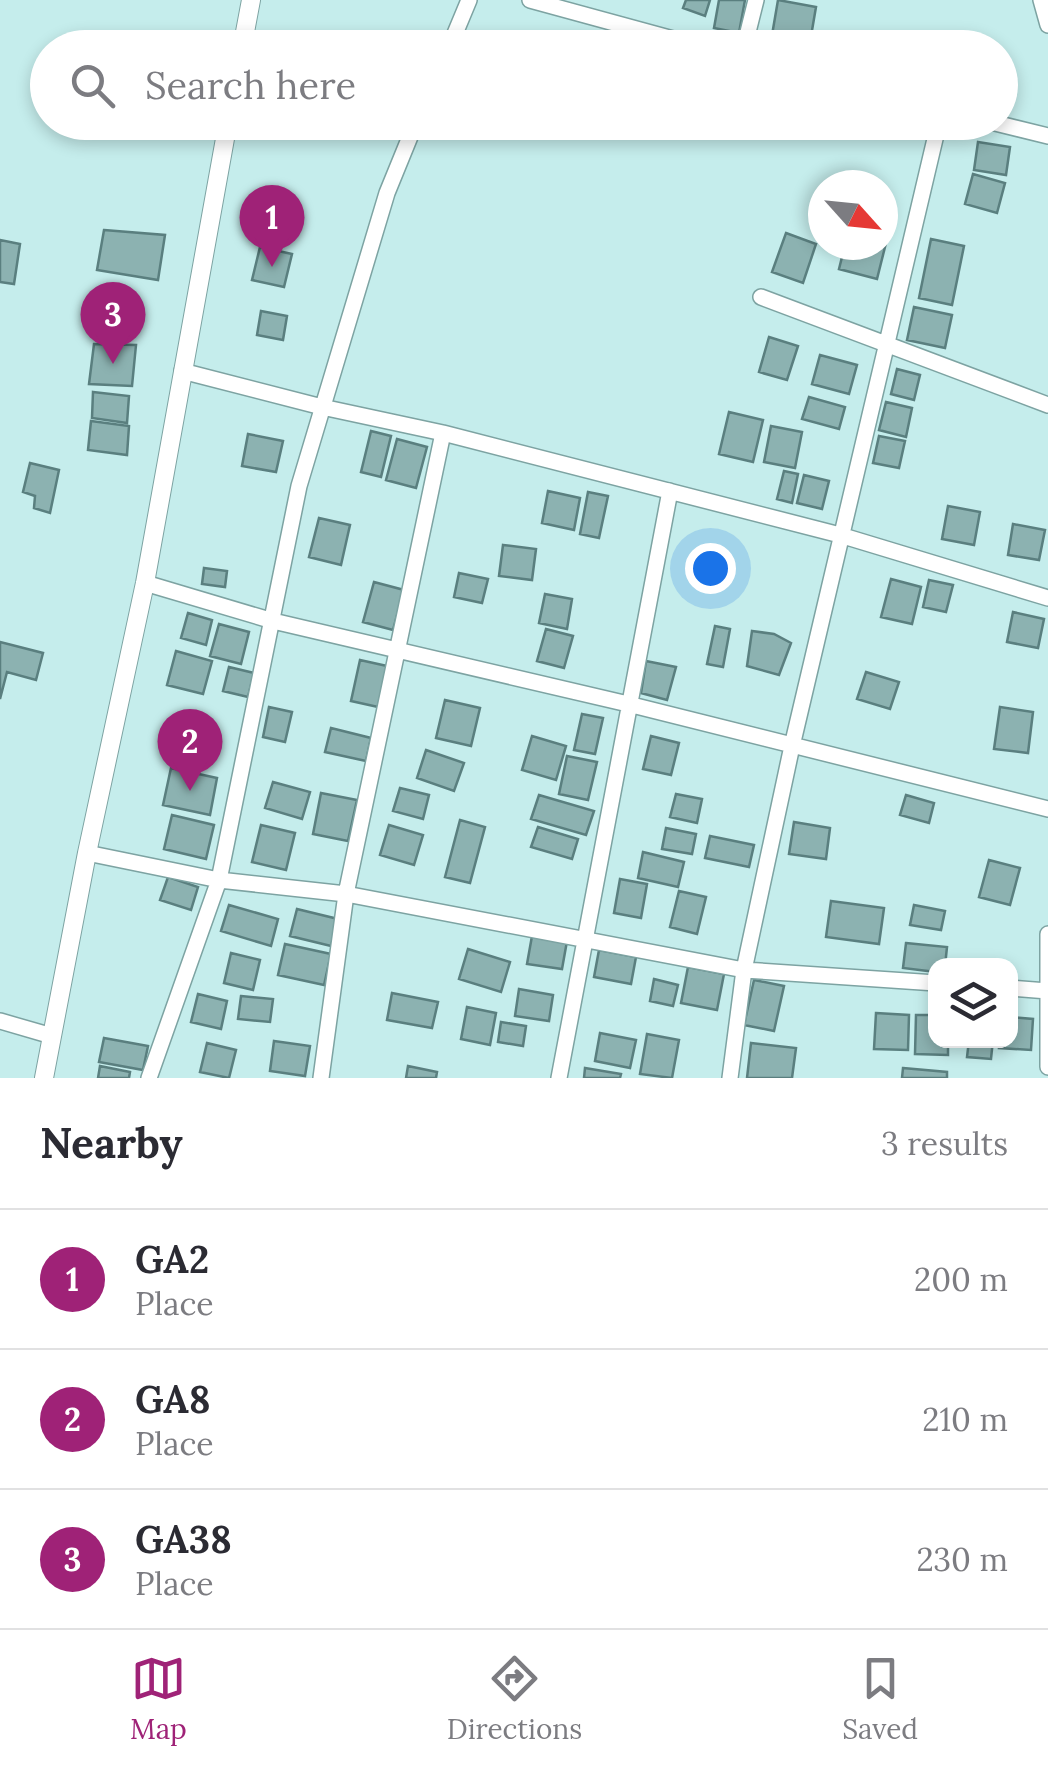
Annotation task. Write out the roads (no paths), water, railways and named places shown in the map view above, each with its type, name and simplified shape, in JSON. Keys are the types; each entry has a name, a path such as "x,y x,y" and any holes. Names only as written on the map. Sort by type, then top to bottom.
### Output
{"street":[{"path":"245,30 251,0"},
{"path":"456,30 469,0"},
{"path":"530,0 560,4 646,30"},
{"path":"748,30 756,0"},
{"path":"1041,0 1048,26"},
{"path":"1018,128 1048,136"},
{"path":"44,1078 145,583 225,140"},
{"path":"149,1078 219,880 299,486 388,194 409,140"},
{"path":"730,1078 744,970 792,746 936,140"},
{"path":"762,297 1048,405"},
{"path":"182,371 444,433 840,535 1048,598"},
{"path":"321,1078 346,894 444,433"},
{"path":"560,1078 670,492"},
{"path":"145,583 273,621 628,704 1048,809"},
{"path":"87,853 219,880 346,894 744,970 928,982"},
{"path":"1048,934 1048,1068"},
{"path":"1018,989 1047,991"},
{"path":"0,1021 52,1036"}],"place":[{"name":"GA2","path":"272,267"},
{"name":"GA38","path":"113,364"},
{"name":"GA8","path":"190,791"}]}
